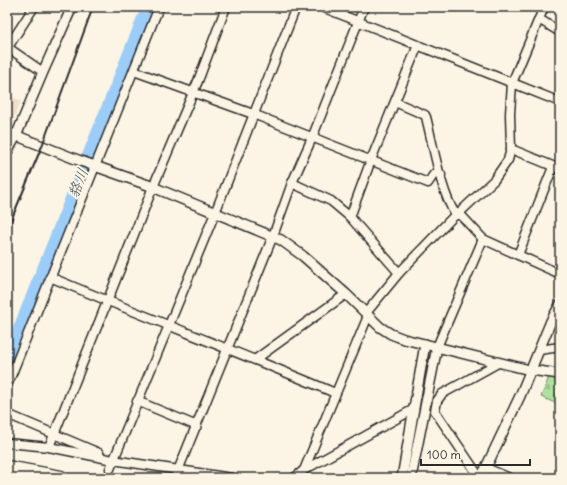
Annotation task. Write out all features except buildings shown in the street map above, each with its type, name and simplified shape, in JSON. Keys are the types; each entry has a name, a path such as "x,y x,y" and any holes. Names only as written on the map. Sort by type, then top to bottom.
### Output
{"highway":[{"path":"7,468 61,478"}],"street":[{"path":"34,7 7,47 43,72"},
{"path":"7,152 16,136 72,7"},
{"path":"7,386 159,7"},
{"path":"48,447 153,187 193,93 226,7"},
{"path":"110,469 111,459 138,402 215,213 296,7"},
{"path":"322,7 560,102"},
{"path":"175,478 273,236 292,183 312,138 364,7"},
{"path":"304,470 367,314 399,273 494,180 508,160 511,149 510,114 512,83 544,7"},
{"path":"539,19 560,32"},
{"path":"350,217 370,160 418,45"},
{"path":"134,71 253,114 428,183 434,174 441,175"},
{"path":"395,102 425,115 450,207 483,239 560,274"},
{"path":"7,132 153,187 281,240 298,252 346,294 380,327 391,334 404,339 530,370 560,374"},
{"path":"511,149 556,168 518,255"},
{"path":"292,183 331,201 350,217 399,273"},
{"path":"411,478 437,347 483,239"},
{"path":"50,277 169,326 256,359 336,393"},
{"path":"256,359 346,294"},
{"path":"498,362 442,394 437,401 435,411 480,478 520,396 551,321 560,306"},
{"path":"402,478 425,344"},
{"path":"539,350 560,347"},
{"path":"138,402 197,426"},
{"path":"294,478 304,470 414,409"},
{"path":"7,414 54,433 111,459"},
{"path":"7,443 48,447 111,459 232,478"},
{"path":"486,468 510,478"}],"shaded area":[{"path":"7,95 21,101 13,120 7,122"}],"green space":[{"path":"549,377 560,378 560,405 541,397"}],"waterway":[{"name":"貉川","path":"7,360 148,7"}],"tunnel":[{"path":"106,478 110,469"}],"railway":[{"path":"7,230 42,146 93,7"}]}
